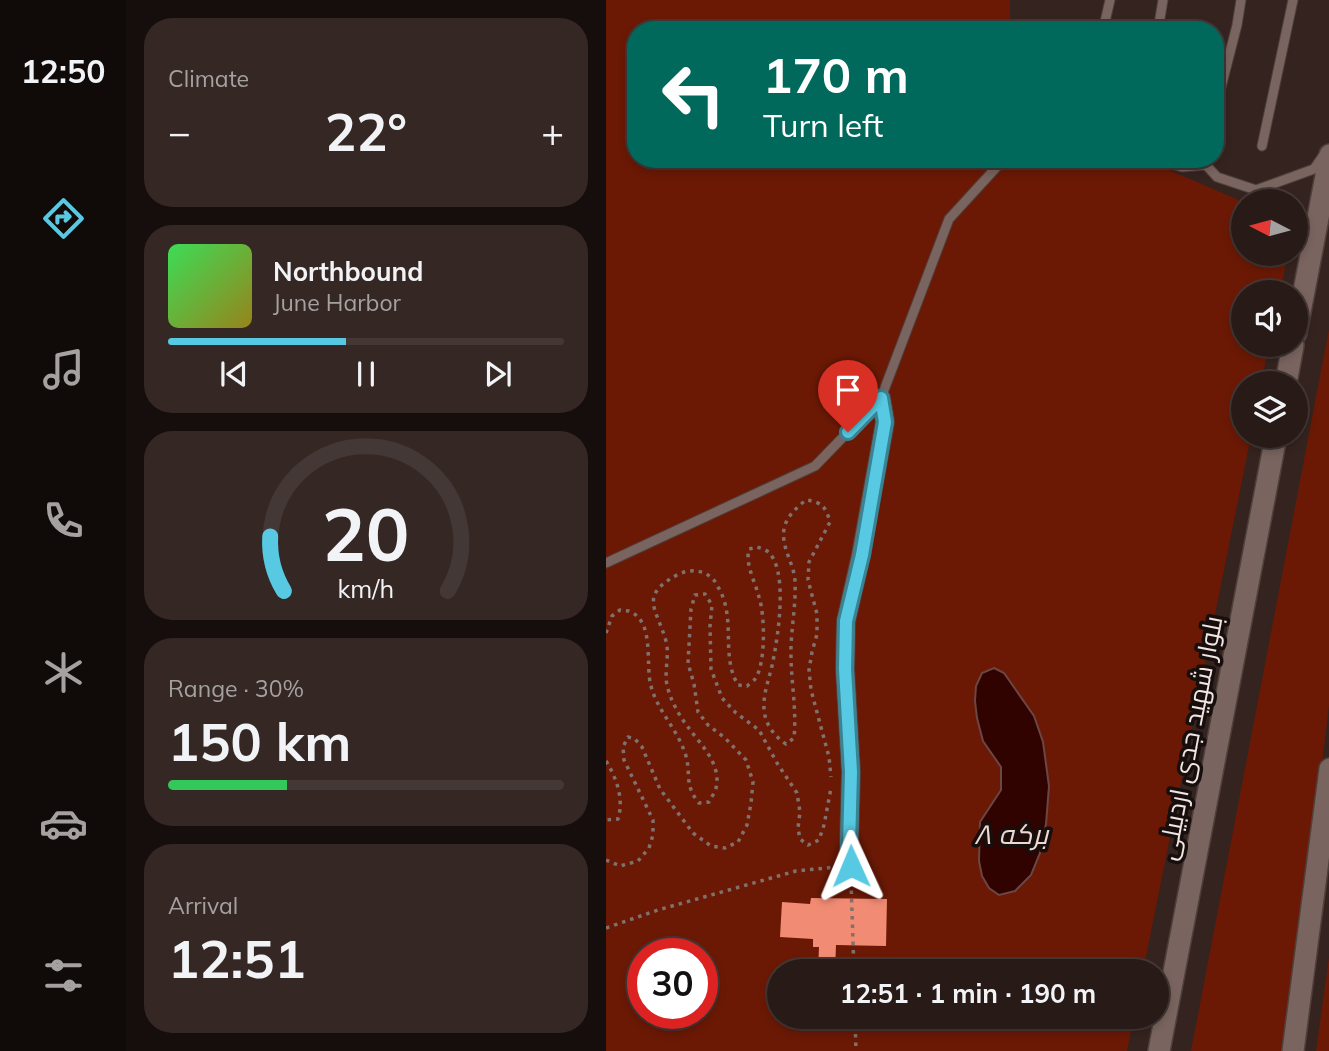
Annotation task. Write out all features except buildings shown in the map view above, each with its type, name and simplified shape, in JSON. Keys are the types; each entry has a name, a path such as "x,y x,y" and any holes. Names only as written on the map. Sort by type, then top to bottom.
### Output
{"main road":[{"path":"1306,280 1329,155"},
{"name":"بلوار شهید جدی اردبیلی","path":"1159,1051 1274,448"},
{"path":"1293,1051 1329,769"}],"street":[{"path":"851,866 846,621 862,555 885,422 881,398"}],"lane":[{"path":"1105,21 1110,0"},
{"path":"1160,21 1163,0"},
{"path":"1224,76 1241,0"},
{"path":"1262,146 1293,0"},
{"path":"1259,189 1314,169 1329,146"},
{"path":"606,563 815,466 881,398 949,219 996,168"},
{"path":"1210,168 1217,177 1253,189"},
{"path":"1308,241 1312,249"}],"path":[{"path":"606,633 612,616 620,610 632,612 644,625 650,685 686,755 691,793 699,803 709,802 716,788 716,770 706,750 675,707 666,686 667,645 652,605 654,592 667,580 685,571 697,570 713,578 724,597 729,619 729,659 733,675 738,685 747,686 756,678 764,630 760,600 747,558 749,549 757,547 767,551 775,563 779,578 781,604 764,711 775,736 786,744 794,737 796,721 791,646 795,578 784,542 784,526 795,509 806,500 817,501 826,510 830,522 809,562 808,580 817,614 817,634 810,670 811,690 829,757 832,782 819,841 808,845 800,839 797,793 759,730 736,713 722,698 712,669 712,605 705,594 695,595 691,609 688,663 698,712 708,725 746,760 753,782 747,825 738,842 725,848 711,845 693,832 660,789 642,747 635,738 628,737 623,747 624,760 653,820 653,835 649,848 639,861 620,866 606,860"},
{"path":"606,761 614,773 621,808 618,819 606,820"},
{"path":"606,929 658,910 796,871 851,866 854,959"},
{"path":"855,1029 856,1051"}],"shaded area":[{"path":"606,0 1010,0 1010,21 627,21 627,168 1165,168 1231,197 1231,266 1285,266 1283,280 1231,280 1231,357 1266,357 1264,371 1231,371 1231,448 1249,448 1145,959 767,959 767,1029 1132,1029 1127,1051 606,1051"},
{"path":"1329,329 1329,705 1283,1051 1191,1051 1308,448"},
{"path":"1329,957 1329,1051 1316,1051"}],"water":[{"name":"برکه ۸","path":"994,668 1004,673 1034,716 1043,742 1049,786 1046,824 1040,853 1031,875 1015,891 999,895 989,888 982,876 979,861 980,822 1001,790 1001,767 983,741 975,701 976,686 982,673"}],"route":[{"path":"848,432 881,398 885,422 862,555 846,621 851,866"}]}
